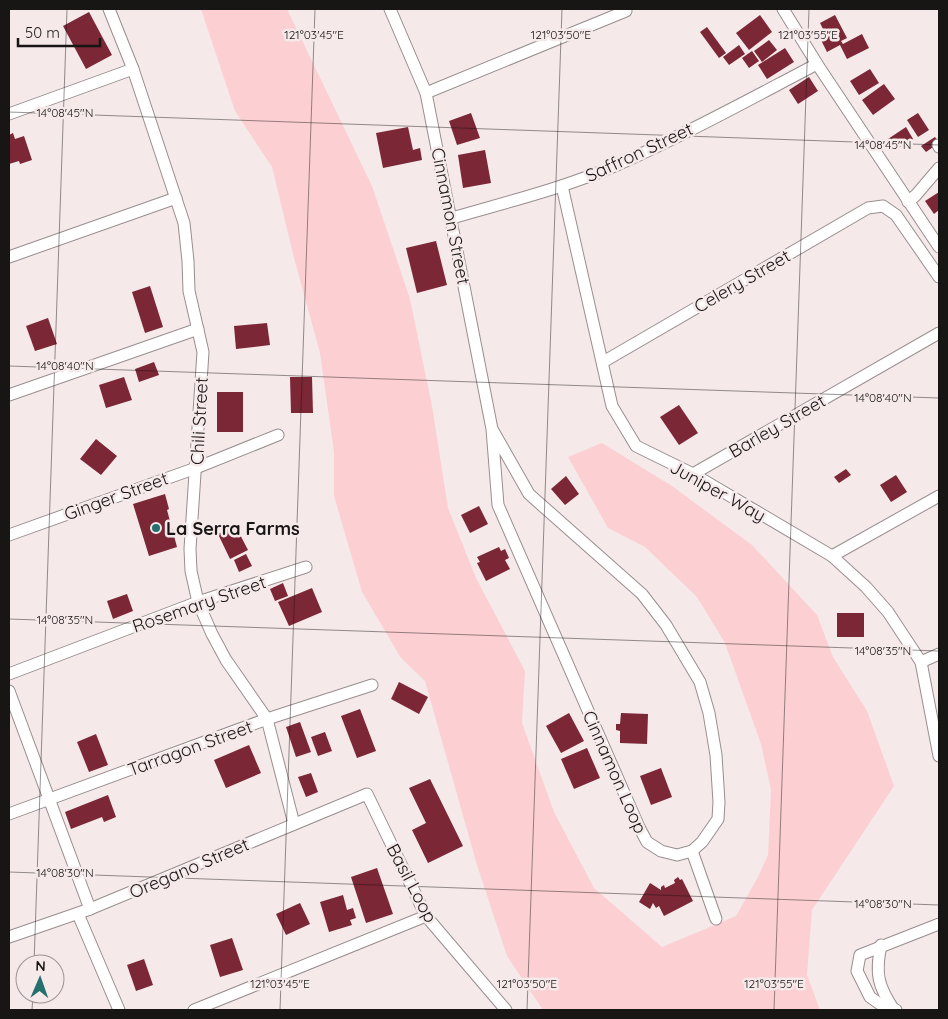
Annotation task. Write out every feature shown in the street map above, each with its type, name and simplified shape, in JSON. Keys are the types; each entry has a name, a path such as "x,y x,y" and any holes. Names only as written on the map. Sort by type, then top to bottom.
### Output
{"street":[{"name":"Chili Street","path":"109,9 133,69 184,223 189,291 203,352 190,549 191,571 198,602 226,660 267,719 294,824"},
{"name":"Cinnamon Street","path":"390,9 426,94 452,218 492,429"},
{"path":"783,9 817,64 939,247"},
{"path":"426,94 626,10"},
{"name":"Saffron Street","path":"452,218 562,186 618,164 817,64"},
{"path":"9,113 133,69"},
{"path":"908,202 939,168"},
{"name":"Juniper Way","path":"562,186 612,406 636,446 693,474 832,556 866,587 888,612 921,662 939,756"},
{"path":"9,257 176,198"},
{"name":"Celery Street","path":"603,362 868,208 883,206 896,215 939,277"},
{"path":"9,395 198,329"},
{"name":"Barley Street","path":"693,474 939,333"},
{"path":"492,429 529,494 642,594 666,625 700,682 709,713 716,755 719,802 718,819 702,842 692,851 716,919"},
{"name":"Cinnamon Loop","path":"492,429 498,505 639,827 647,842 661,851 677,855 692,851"},
{"name":"Ginger Street","path":"9,535 196,468 278,434"},
{"path":"832,556 939,496"},
{"name":"Rosemary Street","path":"9,674 198,602 306,567"},
{"path":"921,662 939,654"},
{"name":"Tarragon Street","path":"9,814 267,719 372,684"},
{"path":"9,691 90,909"},
{"name":"Oregano Street","path":"9,937 78,914 366,794"},
{"name":"Basil Loop","path":"366,794 426,916 506,1010"},
{"path":"78,914 120,1010"},
{"path":"194,1010 426,916"},
{"path":"895,1010 870,998 857,971 860,955 881,945 939,924"},
{"path":"881,945 878,973 882,993 895,1010"}],"shaded area":[{"path":"201,9 287,9 372,186 410,299 432,406 448,508 476,578 525,671 522,723 554,812 594,888 662,947 736,916 768,855 771,790 761,744 725,643 697,597 645,547 608,528 568,457 602,443 672,486 752,545 817,615 833,657 867,711 894,786 812,910 807,975 820,1010 543,1010 507,956 477,865 425,681 401,658 362,592 334,496 334,452 320,353 272,167 235,111"}],"building":[{"path":"89,12 112,55 86,69 63,26"},
{"path":"760,15 772,32 749,50 736,33"},
{"path":"835,15 847,38 841,41 843,44 862,34 869,48 847,59 840,45 827,52 818,34 824,31 820,23"},
{"path":"707,27 726,53 719,58 700,32"},
{"path":"769,40 777,50 762,62 754,51"},
{"path":"739,45 745,54 729,65 723,57"},
{"path":"785,48 794,62 767,79 758,65"},
{"path":"752,51 759,61 749,68 742,58"},
{"path":"870,69 879,83 859,95 850,81"},
{"path":"809,77 818,91 798,104 789,90"},
{"path":"884,84 895,99 873,115 862,100"},
{"path":"471,113 480,138 457,145 449,121"},
{"path":"918,113 929,130 918,137 907,120"},
{"path":"408,127 413,150 420,148 422,160 383,168 376,133"},
{"path":"906,127 913,139 895,150 888,139"},
{"path":"13,133 15,139 24,136 32,160 20,164 19,161 9,164 9,135"},
{"path":"935,137 939,143 926,152 921,146"},
{"path":"485,150 491,183 463,188 458,155"},
{"path":"939,192 939,210 934,214 925,201"},
{"path":"436,241 447,285 417,293 406,248"},
{"path":"150,286 163,327 145,333 132,292"},
{"path":"48,318 57,344 35,351 26,326"},
{"path":"267,323 270,345 236,349 234,326"},
{"path":"154,362 159,375 139,382 135,369"},
{"path":"124,377 132,400 106,408 99,385"},
{"path":"290,377 312,377 313,413 291,413"},
{"path":"217,392 243,392 243,432 217,432"},
{"path":"679,405 698,433 679,445 660,417"},
{"path":"96,439 117,456 101,475 80,459"},
{"path":"846,469 851,475 839,483 834,477"},
{"path":"896,475 907,492 891,502 880,485"},
{"path":"566,476 579,494 565,505 551,489"},
{"name":"La Serra Farms","path":"165,494 169,509 167,510 177,547 149,556 133,504"},
{"path":"479,506 488,524 470,533 461,515"},
{"path":"235,525 248,550 230,559 218,534"},
{"path":"499,547 501,551 505,549 509,558 505,560 510,569 486,581 477,563 480,562 477,557"},
{"path":"246,554 252,566 239,572 234,560"},
{"path":"283,583 288,596 275,601 270,589"},
{"path":"312,588 322,612 289,626 278,602"},
{"path":"127,594 133,611 113,619 107,601"},
{"path":"837,613 864,613 864,637 837,637"},
{"path":"399,682 428,697 419,714 391,699"},
{"path":"360,709 376,751 357,758 341,716"},
{"path":"569,713 584,741 561,753 546,726"},
{"path":"621,713 648,714 647,744 620,743 620,731 616,730 616,724 620,724"},
{"path":"300,722 311,752 296,757 286,727"},
{"path":"325,732 332,751 318,756 311,737"},
{"path":"96,734 108,765 89,772 77,742"},
{"path":"249,745 261,773 226,788 214,760"},
{"path":"587,748 600,778 574,789 561,759"},
{"path":"661,768 672,797 651,805 640,776"},
{"path":"311,773 318,792 306,797 298,777"},
{"path":"430,779 463,846 428,863 412,830 426,823 409,788"},
{"path":"108,795 116,817 104,822 102,817 71,829 65,812"},
{"path":"377,868 393,914 366,923 351,877"},
{"path":"678,877 680,880 682,879 693,901 664,916 659,906 656,908 653,903 650,909 639,902 650,883 661,890 661,887 664,885 665,888 675,883 674,880"},
{"path":"343,895 347,910 353,908 356,918 350,920 352,925 329,932 320,902"},
{"path":"300,903 310,924 286,935 276,914"},
{"path":"232,938 243,970 220,977 210,945"},
{"path":"144,959 153,985 136,991 127,965"}],"place":[{"name":"La Serra Farms","path":"156,528"}]}
